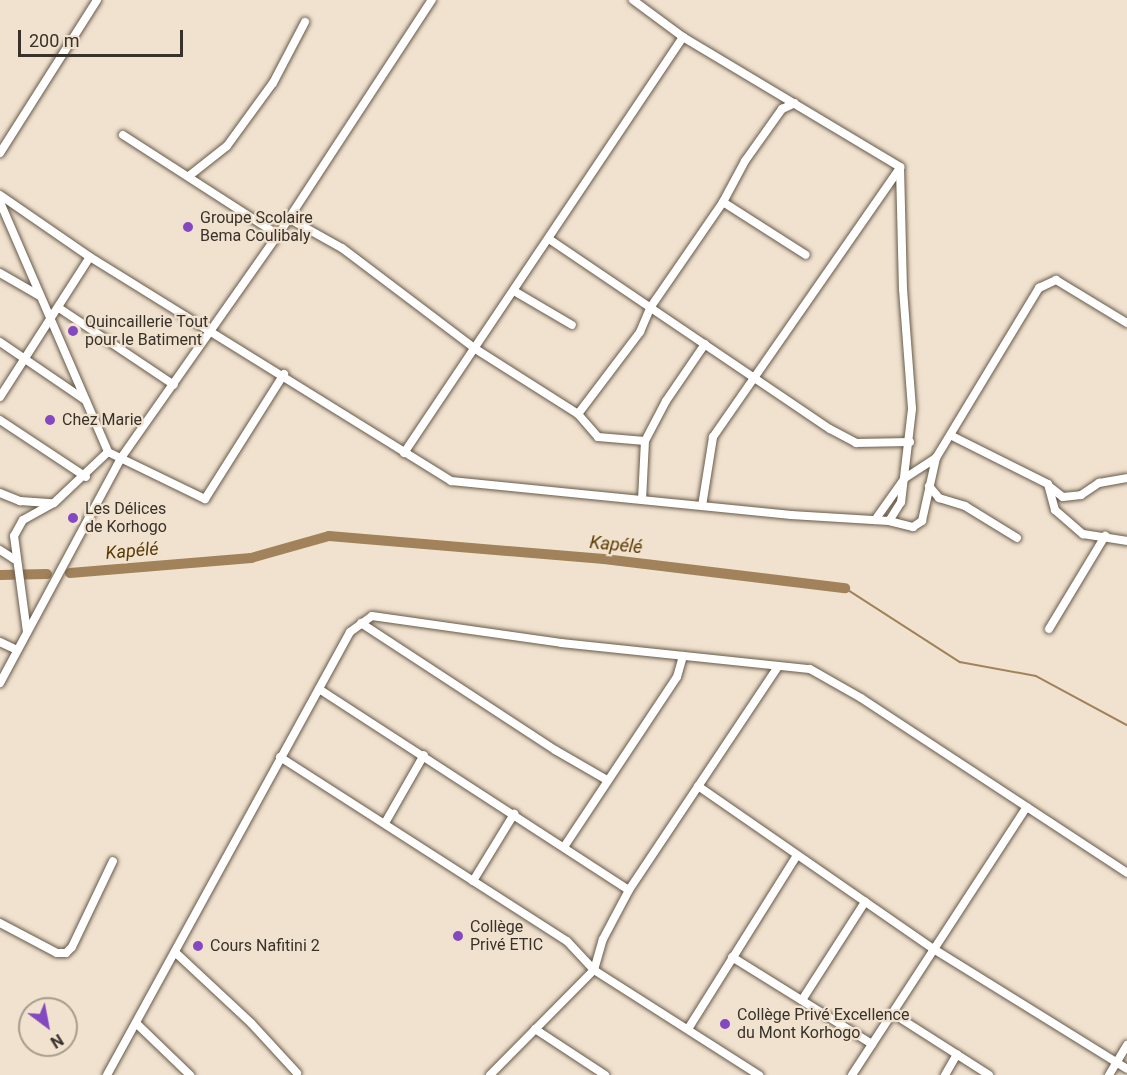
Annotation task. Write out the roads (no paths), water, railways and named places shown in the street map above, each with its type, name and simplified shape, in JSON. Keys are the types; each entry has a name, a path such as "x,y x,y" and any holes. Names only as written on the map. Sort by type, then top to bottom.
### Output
{"street":[{"path":"0,153 97,0"},
{"path":"0,683 121,458 278,235 432,0"},
{"path":"633,0 683,37 900,167"},
{"path":"189,176 227,146 253,113 305,22"},
{"path":"404,453 683,37"},
{"path":"578,414 640,332 650,308 723,202 782,109 795,103"},
{"path":"123,135 278,235"},
{"path":"702,506 713,437 900,167"},
{"path":"889,521 901,502 910,442 912,409 903,289 900,167"},
{"path":"0,195 90,257 284,374 451,481 702,506 889,521 913,527 922,521 936,458 952,436 1039,288 1056,280 1127,322"},
{"path":"0,201 108,452 205,499 284,374"},
{"path":"723,202 806,255"},
{"path":"288,218 342,248 474,348 578,414 598,437 645,441"},
{"path":"549,239 856,443 910,442"},
{"path":"0,397 51,321 90,257"},
{"path":"0,273 40,296"},
{"path":"514,291 573,325"},
{"path":"59,308 174,385"},
{"path":"0,342 86,400"},
{"path":"642,500 645,441 705,344"},
{"path":"0,420 86,477"},
{"path":"952,436 1000,456 1063,497 1081,495 1099,483 1127,478"},
{"path":"27,632 14,559 14,536 23,520 54,504 86,477 108,452"},
{"path":"875,520 905,478 936,458"},
{"path":"928,486 939,498 965,506 1017,538"},
{"path":"1049,486 1055,510 1083,534 1127,540"},
{"path":"0,494 20,501 54,504"},
{"path":"1049,629 1105,536"},
{"path":"0,550 14,559"},
{"path":"107,1075 350,632 372,616 683,656 810,669 861,698 1127,873"},
{"path":"361,623 555,750 607,780"},
{"path":"0,642 17,650"},
{"path":"564,847 677,677 683,656"},
{"path":"490,1075 594,970 603,939 629,890 778,667"},
{"path":"319,689 629,890"},
{"path":"385,823 424,755"},
{"path":"280,757 567,941 594,970 759,1075"},
{"path":"698,786 932,948 1127,1069"},
{"path":"852,1075 932,948 1027,807"},
{"path":"473,880 514,814"},
{"path":"688,1029 797,855"},
{"path":"0,923 57,953 66,953 113,861"},
{"path":"802,1000 865,902"},
{"path":"176,952 297,1073"},
{"path":"732,957 872,1044"},
{"path":"892,1013 989,1075"},
{"path":"137,1024 190,1075"},
{"path":"535,1029 603,1074"},
{"path":"1109,1075 1127,1045"},
{"path":"945,1075 957,1054"}],"waterway":[{"name":"Kapélé","path":"70,573 251,558 329,536 604,559 845,588"},
{"name":"Kapélé","path":"0,575 47,574"},
{"name":"Kapélé","path":"845,588 960,662 1036,676 1127,725"}],"place":[{"name":"Groupe Scolaire Bema Coulibaly","path":"188,227"},
{"name":"Quincaillerie Tout pour le Batiment","path":"73,331"},
{"name":"Chez Marie","path":"50,420"},
{"name":"Les Délices de Korhogo","path":"73,518"},
{"name":"Collège Privé ETIC","path":"458,936"},
{"name":"Cours Nafitini 2","path":"198,946"},
{"name":"Collège Privé Excellence du Mont Korhogo","path":"725,1024"}]}
